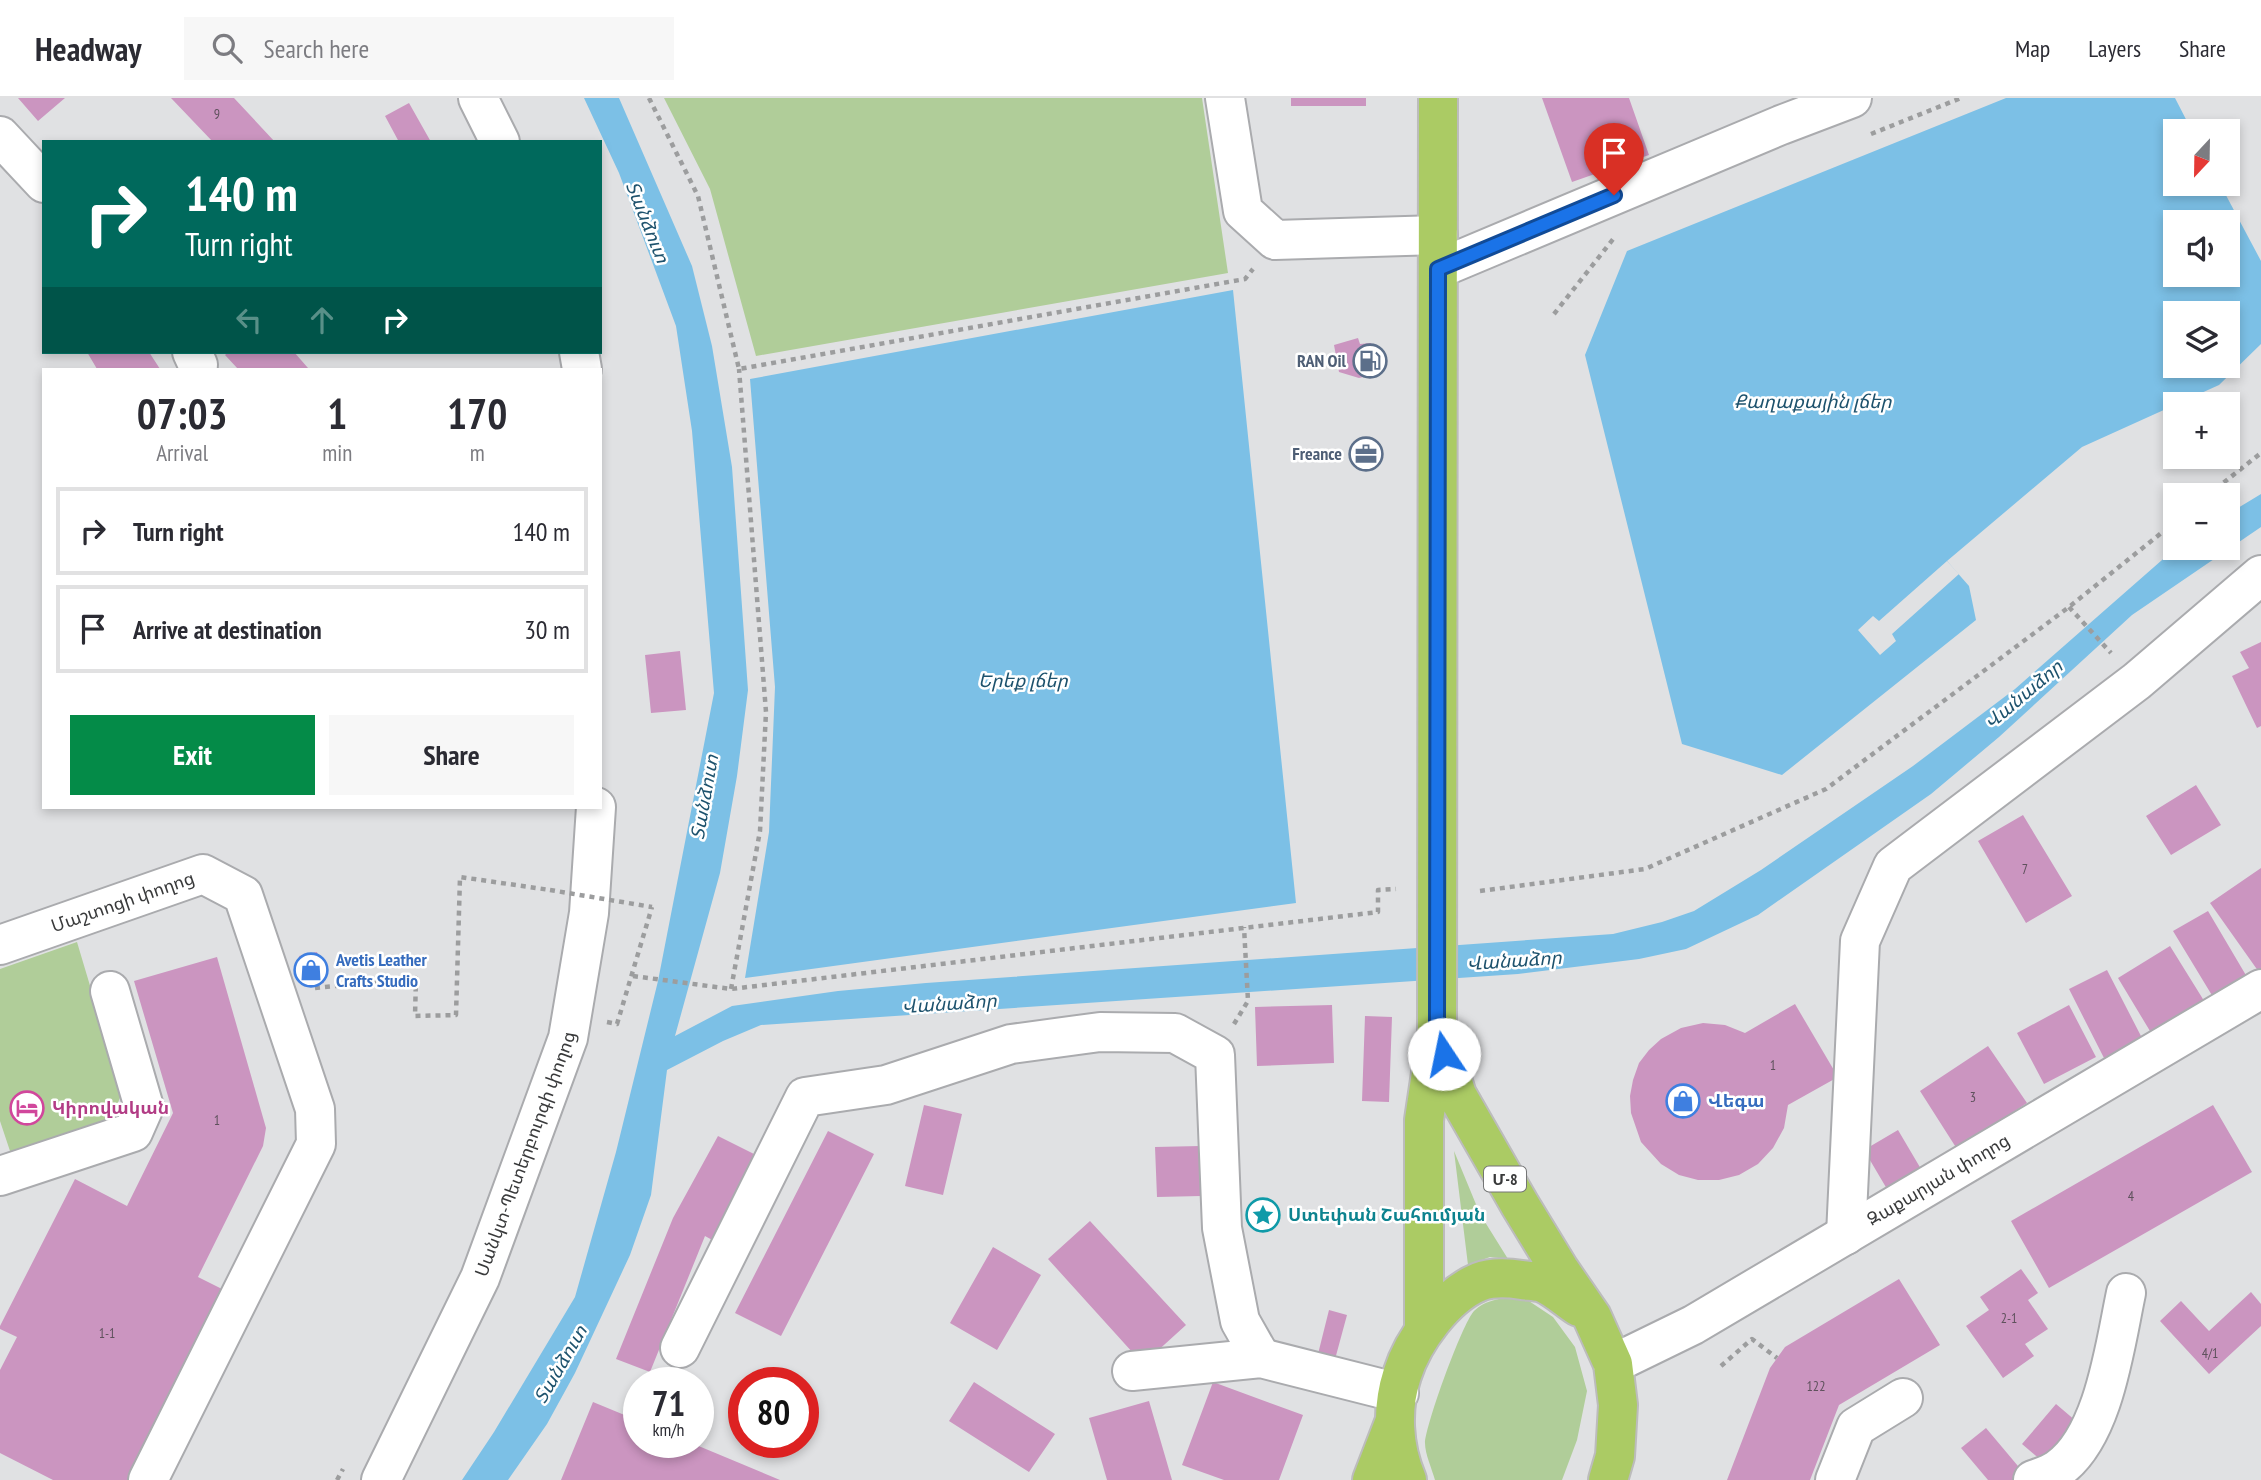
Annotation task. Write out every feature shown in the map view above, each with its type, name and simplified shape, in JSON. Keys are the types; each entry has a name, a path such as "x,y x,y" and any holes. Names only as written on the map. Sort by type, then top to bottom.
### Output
{"highway":[{"name":"Մ-8","path":"1424,1331 1424,1120 1437,1033 1438,98"},
{"name":"Մ-8","path":"1437,1033 1457,1095 1559,1269 1592,1317"},
{"path":"1407,1480 1395,1441 1402,1376 1413,1348 1424,1331 1456,1296 1480,1282 1510,1278 1543,1283 1592,1317 1613,1364 1618,1405 1615,1455 1608,1480"},
{"path":"1372,1480 1397,1407"}],"street":[{"path":"478,98 499,140"},
{"path":"1225,98 1243,211 1275,240 1438,252 1852,98"},
{"path":"0,136 42,181"},
{"path":"1846,1235 1860,941 1893,866 2137,681 2261,575"},
{"name":"Սանկտ-Պետերբուրգի փողոց","path":"381,1480 480,1278 568,1038 589,913 596,809"},
{"name":"Մաշտոցի փողոց","path":"0,946 203,874 243,895 276,992"},
{"name":"Զաքարյան փողոց","path":"1613,1364 1693,1325 2261,989"},
{"path":"0,1176 133,1132 144,1107 110,991"},
{"path":"148,1480 316,1144 315,1109 276,992"},
{"path":"680,1348 805,1097 886,1086 1011,1044 1112,1032 1175,1033 1215,1055 1222,1228 1240,1321 1261,1358"},
{"path":"2033,1480 2058,1469 2082,1444 2106,1389 2126,1293"},
{"path":"1132,1370 1261,1358 1397,1407"},
{"path":"1835,1480 1856,1426 1903,1398"}],"path":[{"path":"649,98 698,196 739,369 765,712 760,831 731,989"},
{"path":"1859,138 1961,98"},
{"path":"1554,314 1616,235"},
{"path":"739,369 1245,279 1275,240"},
{"path":"2223,483 2261,453"},
{"path":"1480,891 1645,869 1826,789 2069,607 2163,532"},
{"path":"2069,607 2137,681"},
{"path":"276,992 416,978 415,1016 456,1015 460,877 652,907 617,1024"},
{"path":"559,897 560,884"},
{"path":"632,976 731,989 1378,912 1378,890 1396,889"},
{"path":"1244,927 1248,1001"},
{"path":"1721,1366 1752,1339 1777,1358"},
{"path":"337,1480 343,1468"}],"green space":[{"path":"664,98 1202,98 1228,273 756,356 710,189"},
{"path":"77,942 122,1093 109,1124 12,1157 0,1121 0,969"},
{"path":"1454,1151 1480,1214 1508,1259 1490,1257 1468,1265"},
{"path":"1520,1295 1553,1317 1575,1347 1587,1391 1577,1440 1562,1480 1435,1480 1425,1443 1431,1416 1461,1334 1479,1307"}],"water":[{"path":"584,98 619,98 692,266 712,346 732,467 748,690 737,776 720,873 675,1036 732,1006 838,991 1613,934 1662,922 1694,911 1761,870 1913,766 2015,689 2163,559 2213,560 2132,615 1999,737 1931,794 1758,915 1686,949 1639,959 1518,974 761,1025 667,1070 651,1195 630,1255 575,1373 547,1424 508,1480 462,1480 575,1297 616,1152 658,981 714,693 692,431 676,326 619,173"},
{"name":"Քաղաքային լճեր","path":"2006,98 2175,98 2186,119 2163,119 2163,196 2226,196 2234,210 2163,210 2163,287 2240,287 2240,222 2261,261 2261,344 2240,364 2240,301 2163,301 2163,378 2226,378 2219,385 2204,392 2163,392 2163,410 2082,447 1947,561 1969,586 1976,620 1782,775 1682,744 1585,355 1627,251"},
{"name":"Երեք լճեր","path":"1233,290 1296,903 745,978 769,832 775,687 750,379"},
{"path":"2261,494 2261,527 2240,541 2240,507"}],"pier":[{"path":"1947,561 1959,574 1892,634 1896,641 1880,655 1858,630 1873,616 1879,621"}],"building":[{"path":"18,98 65,98 38,121"},
{"path":"171,98 234,98 273,140 211,140"},
{"path":"1291,98 1366,98 1366,106 1291,106"},
{"path":"1542,98 1629,98 1649,155 1572,182"},
{"path":"409,103 430,140 398,140 385,116"},
{"path":"1358,338 1360,344 1371,343 1373,349 1377,348 1383,372 1359,378 1339,372 1334,345"},
{"path":"88,354 150,354 159,368 96,368"},
{"path":"296,354 308,368 237,368 225,355"},
{"path":"2261,642 2261,726 2257,728 2232,676 2249,668 2240,652"},
{"path":"680,651 686,710 651,713 645,655"},
{"path":"2196,785 2221,825 2171,855 2146,816"},
{"path":"2023,815 2072,896 2026,923 1978,841"},
{"path":"2261,868 2261,975 2210,903"},
{"path":"2208,911 2247,977 2213,997 2173,931"},
{"path":"2170,946 2206,1004 2153,1036 2118,978"},
{"name":"Avetis Leather Crafts Studio","path":"317,952 324,983 306,987 299,956"},
{"path":"217,957 266,1128 263,1146 198,1277 226,1291 131,1480 53,1480 0,1453 0,1370 17,1337 0,1329 0,1326 75,1179 127,1206 173,1113 134,981"},
{"path":"2107,970 2142,1038 2104,1058 2069,989"},
{"name":"Վեգա","path":"1795,1004 1838,1077 1788,1105 1784,1128 1773,1148 1758,1164 1739,1175 1719,1180 1698,1180 1679,1175 1661,1164 1641,1142 1631,1113 1633,1080 1639,1063 1649,1050 1661,1039 1681,1028 1703,1023 1725,1025 1745,1033"},
{"path":"1332,1005 1334,1063 1257,1066 1255,1007"},
{"path":"2069,1005 2096,1057 2044,1084 2017,1033"},
{"path":"1365,1016 1392,1017 1389,1102 1362,1101"},
{"path":"1988,1046 2027,1103 1957,1149 1920,1091"},
{"path":"924,1105 962,1114 943,1195 905,1186"},
{"path":"2213,1105 2252,1172 2049,1288 2011,1221"},
{"path":"1898,1130 1921,1169 1887,1189 1864,1150"},
{"path":"828,1131 874,1154 781,1336 735,1313"},
{"path":"718,1136 758,1156 714,1241 705,1236 652,1367 637,1367 616,1359 673,1218"},
{"path":"1200,1146 1201,1196 1157,1197 1155,1147"},
{"path":"1090,1221 1186,1325 1143,1364 1048,1259"},
{"path":"993,1247 1041,1275 997,1350 950,1323"},
{"path":"2021,1269 2038,1293 2028,1300 2048,1329 2025,1344 2034,1356 2003,1378 1966,1326 1989,1310 1980,1297"},
{"path":"1899,1279 1940,1345 1839,1405 1810,1480 1727,1480 1770,1368 1785,1347"},
{"path":"2251,1292 2261,1304 2261,1326 2209,1374 2160,1321 2181,1301 2209,1331"},
{"path":"1329,1310 1347,1315 1334,1363 1317,1358"},
{"path":"974,1382 1055,1434 1029,1472 949,1421"},
{"path":"1213,1382 1303,1415 1279,1480 1224,1480 1182,1465"},
{"path":"1149,1401 1172,1480 1107,1480 1089,1418"},
{"path":"593,1402 623,1414 623,1458 714,1458 714,1452 780,1480 561,1480"},
{"path":"2056,1404 2083,1427 2049,1467 2022,1444"},
{"path":"1986,1428 2023,1472 2014,1480 1988,1480 1961,1448"}],"place":[{"name":"RAN Oil","path":"1370,361"},
{"name":"Freance","path":"1366,454"},
{"name":"Avetis Leather Crafts Studio","path":"311,970"},
{"name":"Վեգա","path":"1683,1101"},
{"name":"Կիրովական","path":"27,1108"},
{"name":"Ստեփան Շահումյան","path":"1263,1215"}],"route":[{"path":"1444,1054 1437,1033 1438,269 1614,195"}],"water label":[{"name":"Տանձուտ","path":"648,222"},
{"name":"Վանաձոր","path":"2023,694"},
{"name":"Տանձուտ","path":"704,797"},
{"name":"Վանաձոր","path":"1514,960"},
{"name":"Վանաձոր","path":"949,1003"},
{"name":"Տանձուտ","path":"560,1364"}]}
